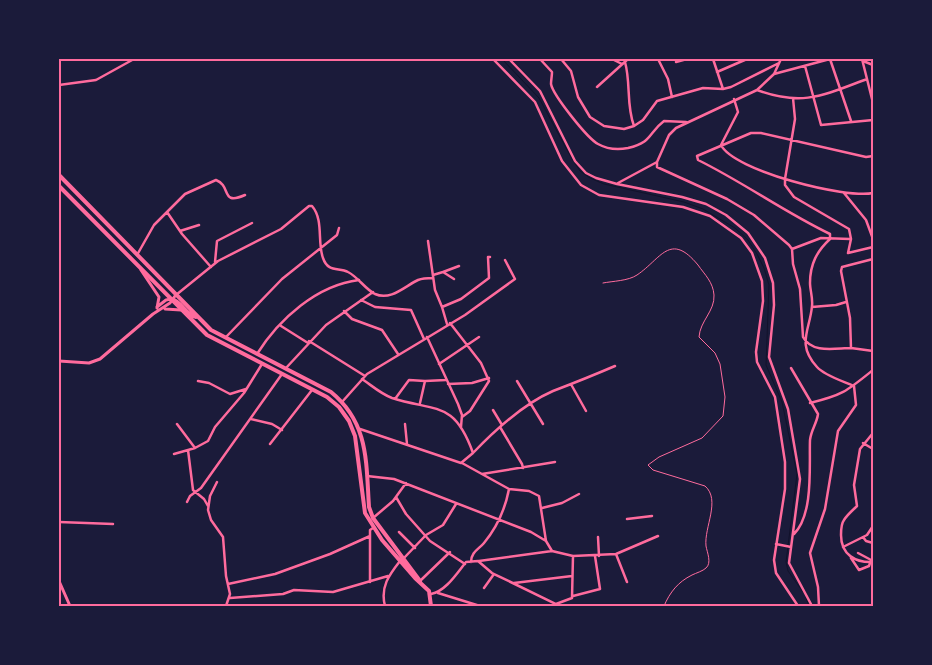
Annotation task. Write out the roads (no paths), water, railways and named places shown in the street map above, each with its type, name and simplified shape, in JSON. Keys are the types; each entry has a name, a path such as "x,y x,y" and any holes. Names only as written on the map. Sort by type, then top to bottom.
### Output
{"main road":[{"path":"59,176 175,296 211,330 330,392 342,402 355,418 359,429 367,476 369,507 375,526"},
{"path":"59,186 207,335 312,390 338,406 350,421 359,457 364,508 375,526 431,594 432,606"},
{"path":"115,243 120,239"},
{"path":"171,299 175,300 191,316 196,317"},
{"path":"255,360 257,354"},
{"path":"262,364 265,358"},
{"path":"282,374 286,369"},
{"path":"338,406 342,402"},
{"path":"352,429 359,429"},
{"path":"361,476 367,476"}],"street":[{"path":"59,85 96,80 134,59"},
{"path":"494,59 535,102 562,161 580,185 599,195 683,207 710,216 741,238 752,252 762,282 763,301 756,352 757,362 775,397 785,462 785,489 778,545 774,560 776,573 798,606"},
{"path":"509,59 540,91 575,161 586,173 617,184 682,196 706,204 726,215 748,233 765,258 773,283 774,305 768,357 788,409 800,479 789,562 792,572 812,606"},
{"path":"540,59 552,72 551,85 556,95 575,122 598,144 616,150 626,148 638,145 652,137 664,122 688,122"},
{"path":"561,59 571,71 578,97 590,117 604,126 624,129 634,126 643,120 657,101 703,88 723,89 779,63"},
{"path":"612,59 625,62"},
{"path":"658,59 668,79 672,97"},
{"path":"676,62 687,59"},
{"path":"713,59 723,89"},
{"path":"717,72 747,59"},
{"path":"781,59 774,74 757,90 734,99 688,122 669,135 657,162 657,168 706,188 754,215 792,249 792,264 800,289 802,330 807,350 817,368 854,386"},
{"path":"774,74 830,59 851,121"},
{"path":"863,60 873,65"},
{"path":"863,60 873,103"},
{"path":"625,62 629,76 629,104 634,126"},
{"path":"598,87 625,62"},
{"path":"805,66 820,125 873,120"},
{"path":"757,90 784,99 814,98 867,79"},
{"path":"793,98 795,119 784,179 790,194 849,229 851,239 848,253 873,246"},
{"path":"721,146 738,112 734,99"},
{"path":"830,239 830,234 698,160 697,156 751,133 761,133 866,157 873,156"},
{"path":"721,146 725,152 754,168 784,179 844,193 864,195 873,193"},
{"path":"617,184 657,162"},
{"path":"137,256 154,225 185,194 216,180 224,185 230,198 236,199 245,195"},
{"path":"844,193 866,220 873,239"},
{"path":"59,361 95,362 158,310 170,303 171,299 215,264 281,229 309,206 312,206 317,212 321,248 326,264 338,271 349,272 374,292 382,295 392,294 404,290 416,281 459,266"},
{"path":"167,212 180,231 211,267"},
{"path":"215,264 217,241 252,223"},
{"path":"180,231 200,225"},
{"path":"225,338 282,279 337,235 339,228"},
{"path":"792,249 821,238 851,239"},
{"path":"805,341 812,307 810,282 812,265 818,250 830,239"},
{"path":"428,241 433,276 449,324 481,363 489,378 486,389 462,418"},
{"path":"442,307 461,299 485,282 490,274 488,257 490,257"},
{"path":"851,348 850,318 842,285 842,267 873,259"},
{"path":"342,402 365,376 449,324 515,279 505,260"},
{"path":"141,269 159,298 158,310"},
{"path":"443,272 454,279"},
{"path":"257,354 308,299 346,282 359,280"},
{"path":"286,369 326,324 374,292"},
{"path":"873,295 873,314"},
{"path":"362,300 375,307 411,310 447,382 462,418 461,427"},
{"path":"812,307 836,305 846,302"},
{"path":"158,310 168,308 181,310"},
{"path":"344,312 352,319 385,333 398,354"},
{"path":"281,326 365,376"},
{"path":"439,364 479,337"},
{"path":"805,341 812,346 822,349 851,348 873,351"},
{"path":"174,454 208,442 215,427 247,389 262,364"},
{"path":"461,463 501,426 530,405 552,392 572,386 615,366"},
{"path":"791,368 818,414 810,439 812,464 806,507 800,528 793,535"},
{"path":"810,403 840,395 873,370"},
{"path":"187,502 251,419 282,374"},
{"path":"395,398 409,380 472,383 489,378"},
{"path":"362,379 395,398 420,403 450,415 461,427 473,453"},
{"path":"198,381 209,383 230,394 247,389"},
{"path":"420,403 425,381"},
{"path":"516,381 543,424"},
{"path":"572,386 586,411"},
{"path":"819,606 818,588 810,553 825,509 838,431 856,405 854,386"},
{"path":"270,444 312,390"},
{"path":"493,410 523,468"},
{"path":"251,419 272,424 282,430"},
{"path":"177,424 195,448"},
{"path":"405,424 407,444"},
{"path":"359,429 461,463 509,489 537,494 541,499 546,541 552,551"},
{"path":"872,562 869,566 859,570 843,547 841,525 844,518 857,506 858,498 854,485 860,449 863,442 873,433"},
{"path":"863,442 873,449"},
{"path":"188,450 193,490 208,506 211,520 223,538 230,598 226,606"},
{"path":"480,474 555,462"},
{"path":"367,476 380,476 406,483 546,541"},
{"path":"208,506 217,482"},
{"path":"373,518 396,497 406,483"},
{"path":"471,562 473,554 483,544 504,512 509,489"},
{"path":"542,508 562,503 580,494"},
{"path":"396,497 406,514 430,541 450,552 465,564"},
{"path":"385,606 382,595 388,576 426,535 442,525 456,504"},
{"path":"628,519 652,516"},
{"path":"873,516 873,522"},
{"path":"59,522 113,524"},
{"path":"370,582 370,530 375,526"},
{"path":"843,547 863,537 872,530 873,526"},
{"path":"399,532 415,548"},
{"path":"228,584 274,574 330,554 370,536"},
{"path":"598,536 600,556"},
{"path":"431,594 438,592 465,564 471,562 552,551 573,556 616,554 658,536"},
{"path":"863,537 866,542 873,543"},
{"path":"778,545 790,547"},
{"path":"420,581 450,552"},
{"path":"858,553 872,562"},
{"path":"616,554 627,582"},
{"path":"572,596 573,556"},
{"path":"556,604 572,596 600,589 595,556"},
{"path":"850,556 858,561 872,562"},
{"path":"478,561 494,574 559,606"},
{"path":"484,588 494,574"},
{"path":"230,598 283,594 294,590 332,592 388,576"},
{"path":"514,583 572,576"},
{"path":"59,581 70,606"},
{"path":"438,592 480,606"}],"lane":[{"path":"603,283 635,276 661,253 676,248 685,251 708,277 712,286 714,304 699,330 699,337 716,354 720,364 725,397 723,416 702,438 659,456 648,465 653,470 708,488 712,497 706,533 709,562 706,569 678,585 672,591 664,606"}],"waterway":[{"path":"502,59 539,98 580,171 604,184 684,202 703,209 735,228 748,240 757,254 769,285 766,365 782,402 797,474 786,562 788,571 803,592"},
{"path":"806,598 809,606"}]}
